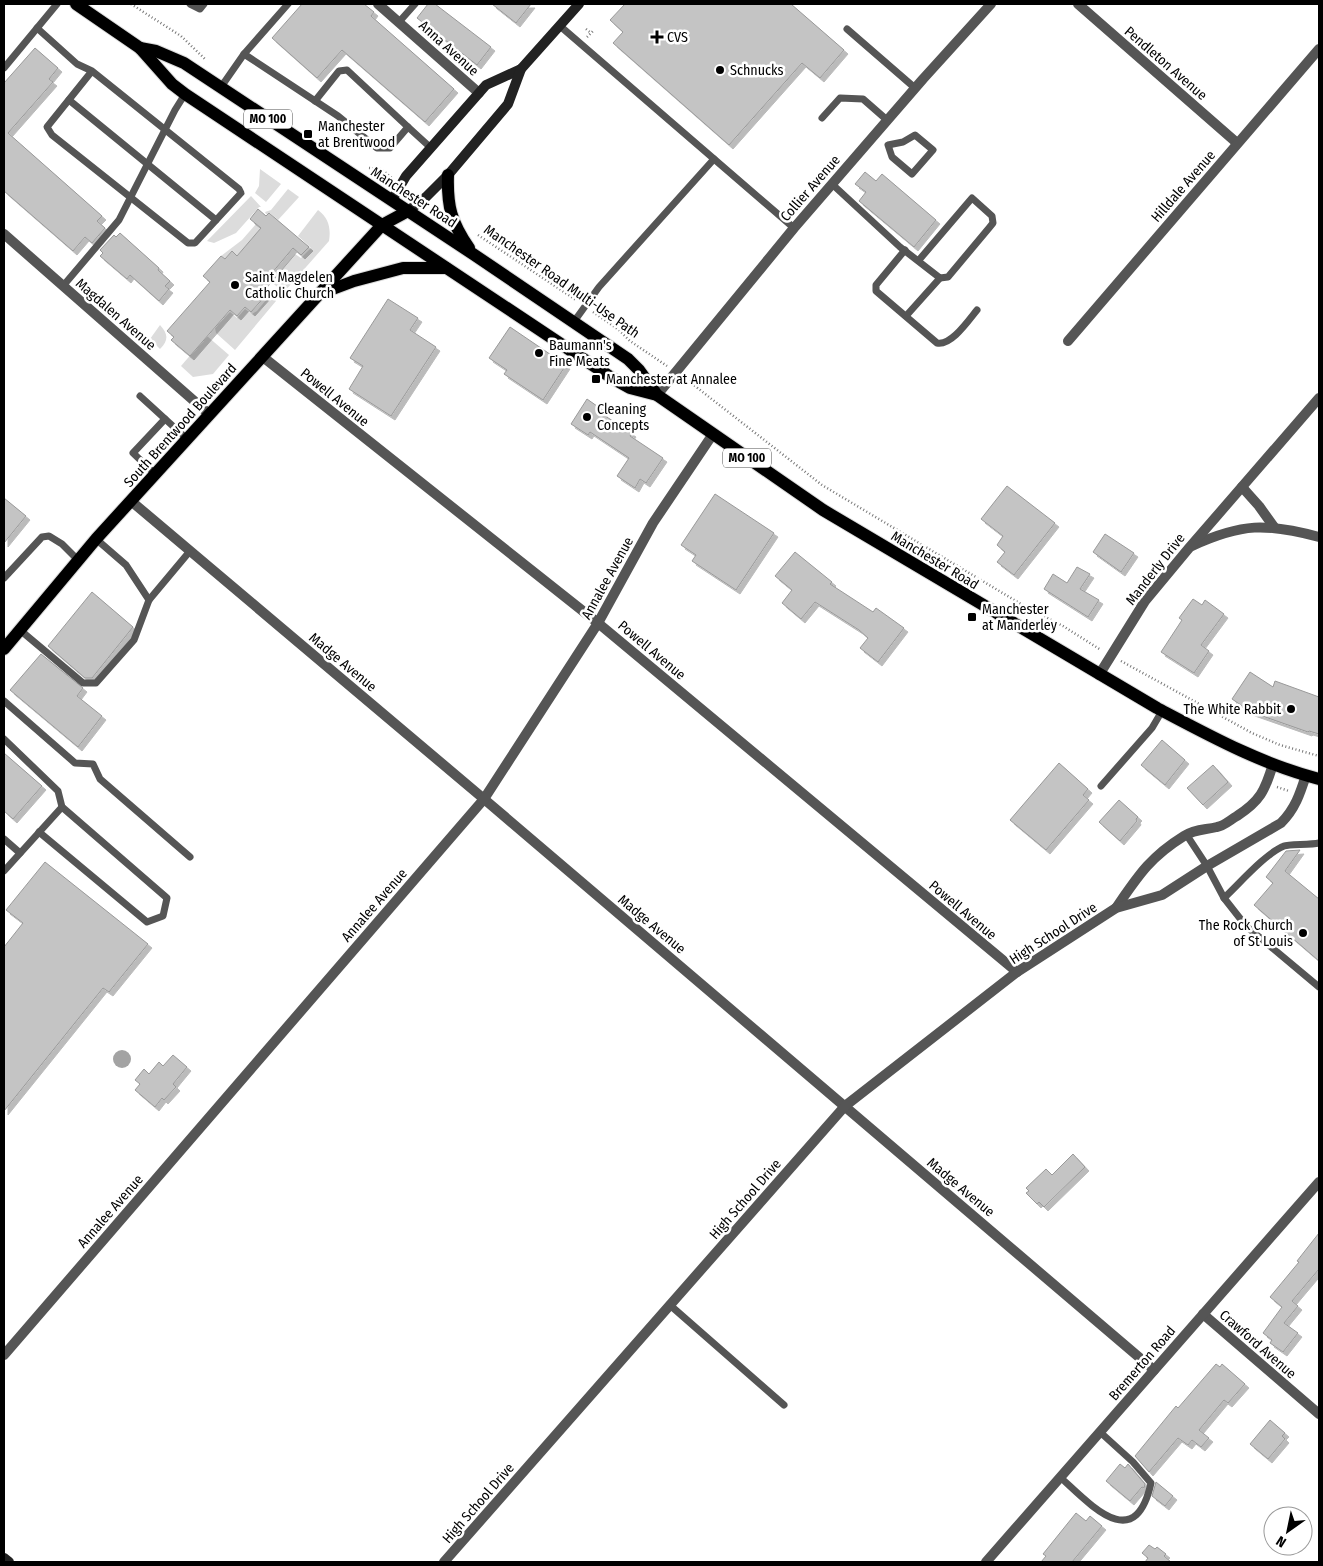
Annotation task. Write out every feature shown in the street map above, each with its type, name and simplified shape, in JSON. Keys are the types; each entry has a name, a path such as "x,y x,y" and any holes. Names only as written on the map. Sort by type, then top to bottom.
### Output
{"main road":[{"name":"Manchester Road","path":"76,4 90,8 140,48 172,84 185,94 612,378 630,388 657,395"},
{"name":"South Brentwood Boulevard","path":"4,649 96,539 382,225 408,211 426,197 448,175 508,104 521,69 579,4"},
{"name":"Manchester Road","path":"140,48 172,57 473,254 628,359 639,370 657,395 828,513 1162,711 1210,737 1273,764 1319,779"},
{"name":"South Brentwood Boulevard","path":"382,225 392,200 406,176 486,85 521,69"},
{"path":"448,175 450,212 460,235 473,254"},
{"path":"320,293 354,281 403,268 448,268"},
{"path":"4,1558 9,1562"}],"street":[{"name":"Anna Avenue","path":"378,4 479,93"},
{"name":"Collier Avenue","path":"657,395 794,228 915,88 991,4"},
{"name":"Pendleton Avenue","path":"1078,4 1237,143"},
{"name":"Hilldale Avenue","path":"1068,341 1319,50"},
{"name":"Magdalen Avenue","path":"4,234 209,414"},
{"name":"Powell Avenue","path":"263,357 598,623 1017,972"},
{"name":"Manderly Drive","path":"1099,674 1145,601 1319,398"},
{"name":"Annalee Avenue","path":"4,1355 484,799 598,623 652,523 713,434"},
{"path":"1242,487 1274,527"},
{"name":"Madge Avenue","path":"131,501 1154,1370"},
{"path":"1189,548 1217,534 1236,529 1274,527 1319,537"},
{"name":"High School Drive","path":"1116,908 1141,871 1162,850 1186,834 1224,824 1250,807 1263,792 1273,764"},
{"name":"High School Drive","path":"444,1562 845,1106 1017,972 1116,908 1162,895 1207,866 1281,823 1290,815 1295,806 1306,775"},
{"name":"Bremerton Road","path":"986,1562 1319,1182"},
{"name":"Crawford Avenue","path":"1203,1314 1319,1414"}],"lane":[{"path":"4,68 57,4"},
{"path":"190,4 200,9 204,4"},
{"path":"221,88 244,54 288,4"},
{"path":"399,22 414,4"},
{"path":"560,26 794,228"},
{"path":"37,28 76,64 92,71 239,189 241,193 195,243 188,243 52,135 47,126 92,71"},
{"path":"847,29 915,88"},
{"path":"244,54 338,116 377,148 390,148 408,127"},
{"path":"315,101 339,71 347,70 430,148"},
{"path":"63,286 119,220 185,94"},
{"path":"822,118 840,98 863,99 887,120"},
{"path":"69,100 216,220"},
{"path":"875,134 888,145 892,157 912,174 932,150 916,135 903,142 888,145"},
{"path":"573,323 599,287 714,159"},
{"path":"832,184 905,250 944,278"},
{"path":"906,316 944,278 993,222 992,216 972,198 919,260"},
{"path":"905,250 876,285 876,291 937,343 943,344 951,340 976,310"},
{"path":"140,396 187,439"},
{"path":"155,474 133,453 165,419"},
{"path":"4,578 42,537 49,536 62,544 78,560"},
{"path":"96,539 126,565 149,600"},
{"path":"20,630 83,683 96,683 134,640 149,600 190,551"},
{"path":"4,701 76,763 93,764 100,779 190,857"},
{"path":"1101,786 1152,728 1162,711"},
{"path":"4,739 58,791 62,807 167,898 163,916 147,922 39,832"},
{"path":"4,871 62,807"},
{"path":"1186,834 1207,866 1224,898 1246,926 1319,988"},
{"path":"4,839 20,853"},
{"path":"1224,898 1273,852 1286,845 1319,843"},
{"path":"670,1306 784,1405"},
{"path":"1060,1477 1093,1507 1110,1518 1122,1521 1133,1518 1143,1506 1151,1483 1133,1462 1100,1432"}],"path":[{"path":"130,4 181,36 207,60"},
{"path":"586,29 591,33"},
{"path":"586,38 594,30"},
{"path":"362,166 383,171"},
{"name":"Manchester Road Multi-Use Path","path":"473,232 585,306 619,330 630,341 665,364"},
{"path":"689,381 822,485 1026,607 1063,626 1099,648"},
{"path":"1126,665 1252,733 1280,745 1319,756"},
{"path":"1276,787 1291,792"}],"shaded area":[{"path":"260,169 281,184 266,202 255,193 259,186"},
{"path":"288,189 299,197 278,220 270,213 266,214 265,212 271,210"},
{"path":"251,196 261,207 236,233 214,243 207,241"},
{"path":"318,210 325,217 328,224 330,232 329,241 284,292 271,282 295,254 301,258 311,248 298,236"},
{"path":"256,224 261,228 237,256 232,251 225,259 221,256 242,240"},
{"path":"270,295 276,301 235,350 216,333 215,328 230,312 237,318 245,309 252,314 257,311"},
{"path":"160,325 165,331 166,340 160,349 150,339"},
{"path":"207,336 229,355 213,374 193,377 181,366"},
{"path":"118,1050 126,1050 131,1055 129,1066 118,1068 113,1063 113,1055"}],"building":[{"path":"302,4 364,4 374,12 371,16 454,89 425,122 342,50 317,78 272,38"},
{"path":"428,4 435,4 491,47 477,65 417,18"},
{"path":"492,4 531,4 516,23"},
{"name":"Schnucks","path":"625,4 791,4 844,50 820,78 802,63 729,145 613,43 623,32 610,20"},
{"path":"35,48 58,68 49,79 53,82 8,133 102,216 97,221 105,228 92,243 85,237 73,251 4,191 4,83"},
{"path":"865,172 876,181 882,174 936,220 914,247 859,201 866,192 855,184"},
{"name":"Saint Magdelen Catholic Church","path":"258,209 266,216 269,213 309,247 301,255 293,248 260,287 267,294 251,312 245,307 237,316 230,310 190,356 171,340 174,337 167,331 210,282 203,276 221,256 225,259 232,251 237,256 261,228 250,219"},
{"path":"120,233 159,268 158,270 170,281 165,286 169,289 159,301 130,275 127,279 100,256 103,253 100,250 114,235 116,237"},
{"path":"388,299 418,318 410,330 436,347 391,416 349,389 363,366 350,358"},
{"path":"510,327 566,365 543,400 504,374 507,370 489,358"},
{"path":"587,399 604,411 602,414 632,433 630,436 663,458 646,483 640,479 635,488 617,476 629,458 590,432 588,435 571,424"},
{"path":"1007,486 1055,523 1014,575 997,562 1005,552 997,545 1003,536 981,519"},
{"path":"715,494 774,533 736,590 692,561 696,555 681,545"},
{"path":"4,498 26,516 4,543"},
{"path":"1105,534 1134,553 1121,572 1093,552"},
{"path":"795,552 832,582 830,584 873,612 876,608 904,628 878,662 860,648 868,638 859,630 815,602 801,619 782,603 792,590 775,576"},
{"path":"1077,567 1090,574 1080,589 1099,600 1088,617 1044,589 1053,574 1067,583"},
{"path":"92,592 133,627 92,678 85,678 48,646"},
{"path":"1193,599 1202,605 1205,600 1224,614 1201,645 1209,651 1194,673 1161,652 1182,620 1179,618"},
{"path":"41,654 83,688 77,696 102,716 78,747 10,690"},
{"path":"1250,672 1273,687 1275,681 1319,697 1319,734 1251,712 1232,699"},
{"path":"1162,740 1185,760 1165,785 1141,765"},
{"path":"4,753 42,786 13,819 4,811"},
{"path":"1059,763 1088,789 1083,795 1089,800 1046,850 1010,820"},
{"path":"1213,765 1228,782 1203,805 1187,788"},
{"path":"1119,800 1138,817 1137,821 1120,841 1099,822"},
{"name":"The Rock Church of St Louis","path":"1300,850 1285,871 1319,899 1319,961 1254,905 1273,883 1266,877 1286,851"},
{"path":"45,862 148,944 109,992 103,988 4,1111 4,947 23,923 6,910"},
{"path":"173,1055 187,1067 173,1084 176,1087 164,1100 162,1098 155,1107 135,1090 140,1084 135,1080 144,1069 149,1074 159,1062 163,1066"},
{"path":"1073,1154 1085,1167 1044,1207 1039,1202 1037,1204 1026,1193 1029,1191 1026,1188 1046,1169 1052,1175"},
{"path":"1319,1233 1319,1269 1292,1301 1298,1306 1284,1323 1298,1333 1283,1352 1270,1343 1272,1340 1263,1333 1282,1307 1270,1297 1299,1262 1297,1261"},
{"path":"1216,1364 1220,1367 1222,1364 1245,1384 1228,1403 1224,1400 1199,1430 1209,1438 1201,1447 1192,1440 1188,1445 1178,1438 1149,1472 1135,1456 1176,1406 1178,1408"},
{"path":"1270,1420 1285,1433 1282,1436 1285,1439 1268,1459 1250,1444"},
{"path":"1120,1464 1125,1468 1128,1464 1145,1484 1144,1488 1142,1487 1130,1501 1106,1481"},
{"path":"1156,1482 1173,1496 1165,1506 1152,1496"},
{"path":"1076,1513 1086,1521 1090,1516 1102,1526 1072,1562 1041,1562 1046,1556 1043,1554"},
{"path":"1149,1545 1155,1549 1157,1547 1166,1554 1164,1556 1171,1562 1145,1562 1148,1558 1142,1553"}],"place":[{"name":"CVS","path":"657,37"},
{"name":"Schnucks","path":"720,70"},
{"name":"Manchester at Brentwood","path":"308,134"},
{"name":"Saint Magdelen Catholic Church","path":"235,285"},
{"name":"Baumann's Fine Meats","path":"539,353"},
{"name":"Manchester at Annalee","path":"596,379"},
{"name":"Cleaning Concepts","path":"587,417"},
{"name":"Manchester at Manderley","path":"972,617"},
{"name":"The White Rabbit","path":"1291,709"},
{"name":"The Rock Church of St Louis","path":"1303,933"}]}
